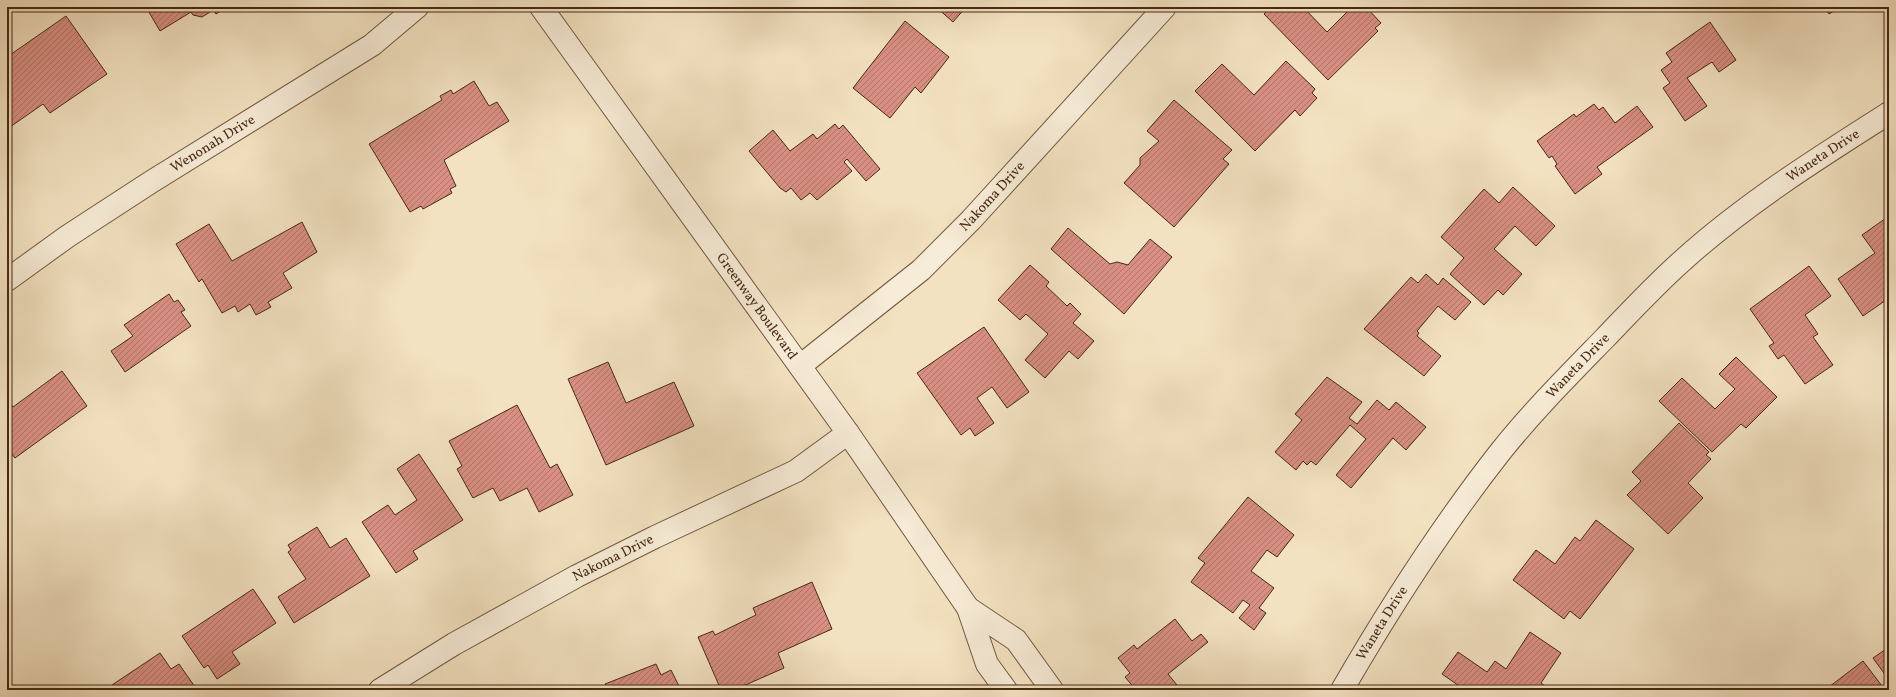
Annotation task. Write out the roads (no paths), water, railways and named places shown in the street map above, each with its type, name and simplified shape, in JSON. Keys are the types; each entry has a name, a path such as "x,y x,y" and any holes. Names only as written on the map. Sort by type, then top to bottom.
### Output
{"street":[{"name":"Wenonah Drive","path":"7,280 68,236 151,182 372,45 417,7"},
{"name":"Greenway Boulevard","path":"542,7 848,433 968,608"},
{"name":"Nakoma Drive","path":"800,366 927,265 971,220 1165,7"},
{"name":"Waneta Drive","path":"1342,690 1411,578 1455,514 1501,451 1560,384 1682,261 1751,206 1824,155 1889,113"},
{"name":"Nakoma Drive","path":"380,690 454,644 577,576 655,537 796,471 848,433"},
{"path":"968,608 987,664 1006,690"},
{"path":"968,608 1016,640 1052,690"}]}
